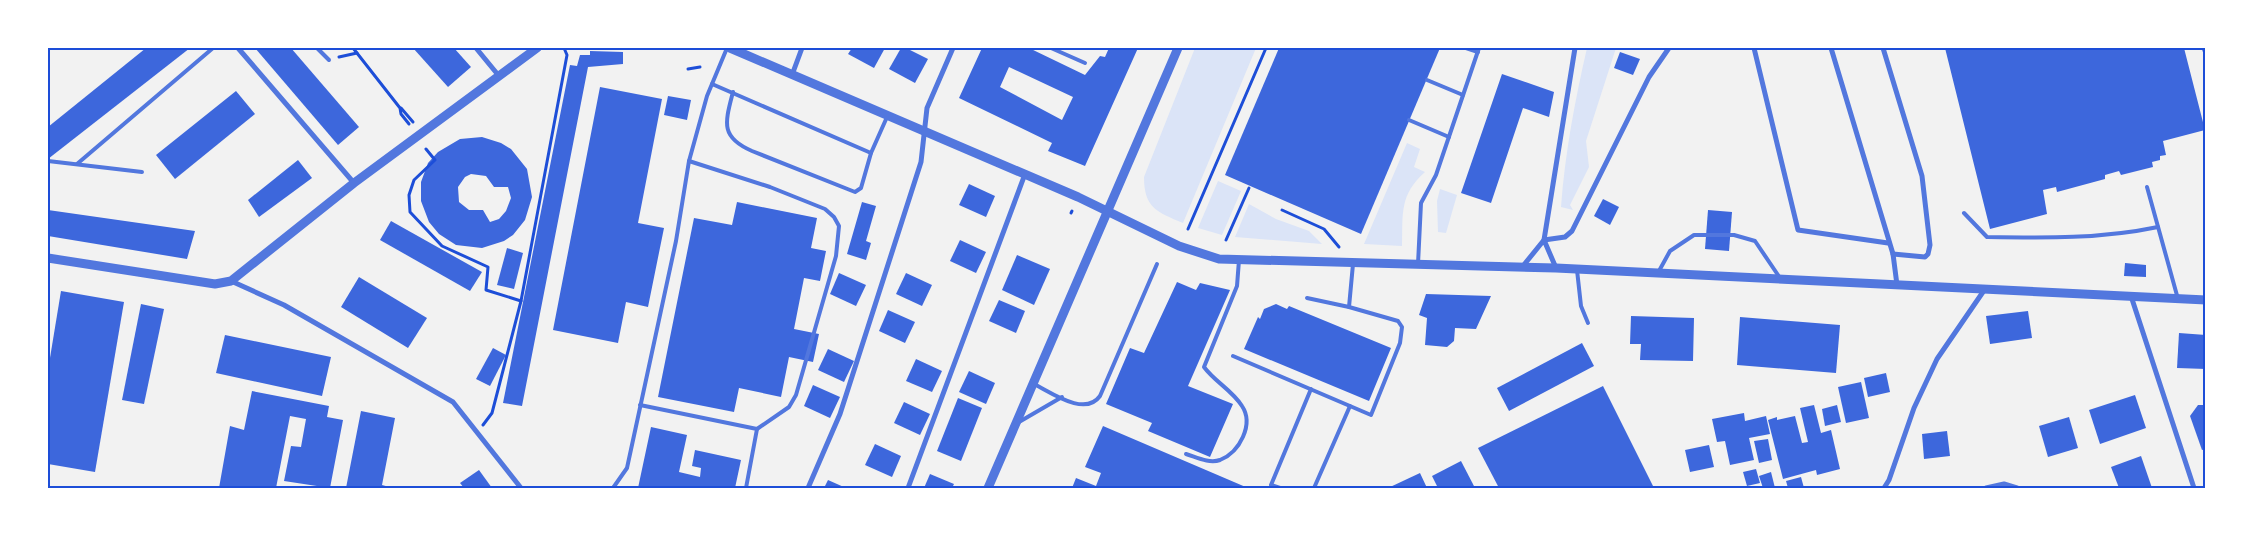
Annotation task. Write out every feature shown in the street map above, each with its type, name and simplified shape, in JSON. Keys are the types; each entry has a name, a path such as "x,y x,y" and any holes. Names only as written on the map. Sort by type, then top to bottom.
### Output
{"street":[{"path":"238,48 354,183"},
{"path":"476,48 498,76"},
{"path":"48,258 216,284 231,281 354,183 537,48"},
{"path":"728,48 1025,174 1179,246 1219,259 1418,266 1556,268 2206,300"},
{"path":"792,75 802,48"},
{"path":"808,488 840,414 921,162 927,108 952,48"},
{"path":"988,488 1178,48"},
{"path":"1522,267 1544,240 1575,48"},
{"path":"1544,240 1565,237 1572,231 1649,77 1668,48"},
{"path":"1754,48 1798,230 1888,243"},
{"path":"1831,48 1888,243 1893,254 1898,285"},
{"path":"1883,48 1922,176 1930,245 1928,254 1925,257 1893,254"},
{"path":"2204,48 2206,53"},
{"path":"908,488 1025,174"},
{"path":"1544,240 1556,268"},
{"path":"231,281 284,306 454,402 521,488"},
{"path":"1884,488 1889,480 1914,408 1937,359 1985,289"},
{"path":"2131,296 2194,488"},
{"path":"1986,488 2004,484 2017,488"}],"lane":[{"path":"77,164 213,48"},
{"path":"317,48 329,60"},
{"path":"613,488 627,468 676,241 689,162 712,84 728,48"},
{"path":"1051,48 1086,62"},
{"path":"1418,266 1421,203 1436,175 1479,50 1466,48"},
{"path":"1427,80 1464,95"},
{"path":"712,84 871,153"},
{"path":"732,92 727,118 728,133 739,145 752,152 855,192 860,188 871,153 888,115"},
{"path":"1409,120 1449,137"},
{"path":"48,161 142,172"},
{"path":"689,162 825,209 834,217 838,226 836,256 796,395 789,407 757,430 746,488"},
{"path":"2147,187 2178,299"},
{"path":"1964,214 1987,237 2066,239 2122,235 2158,227"},
{"path":"1657,274 1670,251 1694,235 1734,235 1755,241 1782,280"},
{"path":"1186,454 1207,461 1220,460 1241,442 1244,434 1247,420 1243,407 1231,392 1204,368 1237,286 1239,260"},
{"path":"1033,384 1078,405 1089,406 1098,399 1157,264"},
{"path":"1349,306 1353,264"},
{"path":"1577,270 1581,306 1588,322"},
{"path":"1233,356 1371,415 1400,343 1402,327 1398,321 1349,306 1307,298"},
{"path":"1280,488 1271,485 1311,389"},
{"path":"1016,424 1062,397"},
{"path":"640,405 757,430"},
{"path":"1314,488 1350,406"}],"path":[{"path":"353,48 411,123"},
{"path":"478,432 492,413 521,301 567,55 564,48"},
{"path":"1188,228 1266,48"},
{"path":"329,60 357,53"},
{"path":"688,69 700,67"},
{"path":"426,149 435,160 414,180 408,195 410,212 442,246 488,267 486,290 521,301"},
{"path":"1226,240 1249,188"},
{"path":"1282,210 1324,229 1339,247"}],"shaded area":[{"path":"1195,48 1256,48 1183,223 1166,216 1154,208 1146,196 1144,177"},
{"path":"1587,48 1616,48 1586,141 1589,167 1570,205 1573,210 1561,207 1571,127"},
{"path":"1407,143 1420,149 1414,167 1425,172 1411,189 1404,206 1402,246 1364,244"},
{"path":"1218,181 1241,191 1222,235 1198,228"},
{"path":"1440,189 1457,195 1446,233 1438,232 1437,201"},
{"path":"1249,204 1276,219 1309,231 1322,244 1235,237"}],"building":[{"path":"146,48 190,48 48,159 48,127"},
{"path":"255,48 291,48 359,127 338,145"},
{"path":"413,48 454,48 471,67 448,87"},
{"path":"852,48 885,48 874,68 848,54"},
{"path":"901,48 906,48 928,59 915,83 889,69"},
{"path":"982,48 1029,48 1085,75 1100,56 1105,57 1109,48 1138,48 1085,166 1048,151 1052,143 959,98","holes":["1009,67 1073,97 1062,120 1000,87"]},
{"path":"1279,48 1440,48 1361,234 1225,175"},
{"path":"1945,48 2184,48 2205,130 2163,141 2166,155 2160,156 2160,160 2152,162 2153,167 2121,175 2119,171 2105,175 2105,179 2057,192 2056,187 2043,190 2047,214 1990,229"},
{"path":"590,51 623,52 623,64 588,67 522,406 503,403 570,65 577,66 580,55 590,55"},
{"path":"1620,52 1640,59 1633,75 1614,68"},
{"path":"1502,74 1554,92 1549,117 1523,108 1491,203 1461,193"},
{"path":"600,87 662,99 638,223 664,228 648,307 626,302 618,343 553,330"},
{"path":"236,91 255,114 175,179 156,155"},
{"path":"668,96 691,100 687,120 664,115"},
{"path":"482,137 501,143 511,149 527,169 532,197 525,220 513,235 504,241 482,248 456,245 439,234 429,222 421,201 421,182 428,163 438,152 460,139","holes":["471,174 486,176 494,187 508,187 511,198 506,211 499,219 490,222 483,210 469,210 459,202 458,187 465,177"]},
{"path":"298,160 312,178 259,217 248,200"},
{"path":"969,184 995,196 986,217 959,205"},
{"path":"1603,199 1619,207 1610,225 1594,216"},
{"path":"737,202 817,218 811,248 826,251 820,281 804,278 794,329 819,334 813,362 789,357 781,397 739,388 734,412 658,397 694,218 732,225"},
{"path":"862,202 876,206 866,241 871,243 866,260 847,254"},
{"path":"48,210 195,231 187,259 48,236"},
{"path":"1708,210 1732,212 1729,251 1705,249"},
{"path":"391,221 482,272 470,291 380,240"},
{"path":"960,240 986,252 976,273 950,261"},
{"path":"507,248 523,253 514,289 497,285"},
{"path":"1017,255 1050,269 1034,305 1002,290"},
{"path":"2125,263 2146,265 2146,277 2124,276"},
{"path":"839,273 866,285 856,306 830,294"},
{"path":"906,273 932,285 922,306 896,294"},
{"path":"359,277 427,318 408,348 341,307"},
{"path":"1177,282 1196,290 1200,283 1230,290 1188,386 1233,404 1210,457 1148,431 1152,423 1106,404 1130,348 1144,353"},
{"path":"61,291 124,302 95,472 48,464 48,370"},
{"path":"1426,294 1491,296 1476,329 1455,328 1454,341 1447,347 1425,345 1427,318 1419,315"},
{"path":"999,300 1025,311 1016,333 989,321"},
{"path":"141,304 164,309 144,404 122,400"},
{"path":"1276,304 1287,309 1289,306 1391,348 1369,401 1244,349 1258,317 1260,319 1264,309"},
{"path":"888,310 915,322 905,343 879,331"},
{"path":"2028,311 2032,338 1990,344 1986,316"},
{"path":"1631,316 1694,318 1693,361 1640,360 1641,344 1630,344"},
{"path":"1740,317 1840,325 1836,373 1737,365"},
{"path":"2179,333 2206,335 2206,369 2177,368"},
{"path":"225,335 331,357 322,396 216,373"},
{"path":"1582,343 1594,366 1509,411 1497,388"},
{"path":"493,348 506,355 490,386 476,379"},
{"path":"828,349 854,361 844,382 818,370"},
{"path":"916,359 942,371 932,392 906,381"},
{"path":"969,371 995,383 986,404 959,392"},
{"path":"1886,373 1890,392 1868,397 1864,378"},
{"path":"1861,382 1869,418 1846,423 1838,387"},
{"path":"813,385 840,397 830,418 804,406"},
{"path":"1603,386 1654,488 1499,488 1478,448"},
{"path":"252,391 329,406 327,417 343,420 330,488 284,481 291,446 301,447 306,419 290,416 276,488 219,488 230,426 244,430"},
{"path":"2135,395 2146,428 2100,444 2089,410"},
{"path":"958,398 982,408 961,461 937,451"},
{"path":"904,402 930,414 920,435 894,423"},
{"path":"1814,405 1821,433 1831,430 1840,469 1817,475 1816,470 1783,479 1768,420 1777,417 1777,420 1795,416 1802,443 1808,442 1800,408"},
{"path":"1837,405 1841,422 1825,426 1822,409"},
{"path":"2198,405 2206,405 2206,449 2202,450 2190,416"},
{"path":"361,411 395,418 382,485 393,488 346,488"},
{"path":"1744,413 1745,421 1766,416 1770,434 1749,438 1754,460 1730,465 1725,441 1717,442 1712,419"},
{"path":"2069,417 2078,448 2048,457 2039,426"},
{"path":"1103,426 1248,488 1072,488 1076,478 1096,486 1101,473 1085,467"},
{"path":"651,427 687,435 679,472 700,477 701,468 692,466 695,450 741,460 735,488 638,488"},
{"path":"1947,431 1950,456 1924,459 1922,434"},
{"path":"1768,439 1772,460 1759,463 1754,441"},
{"path":"875,444 901,456 892,477 865,465"},
{"path":"1709,445 1714,467 1690,472 1685,450"},
{"path":"2141,456 2152,488 2119,488 2111,467"},
{"path":"1461,461 1475,488 1438,488 1432,476"},
{"path":"1756,469 1760,483 1747,486 1743,472"},
{"path":"479,470 492,488 464,488 460,483"},
{"path":"1771,472 1775,488 1763,488 1759,476"},
{"path":"1420,473 1427,488 1388,488"},
{"path":"930,474 954,484 952,488 924,488"},
{"path":"1801,477 1804,488 1788,488 1786,481"},
{"path":"828,480 846,488 824,488"}]}
